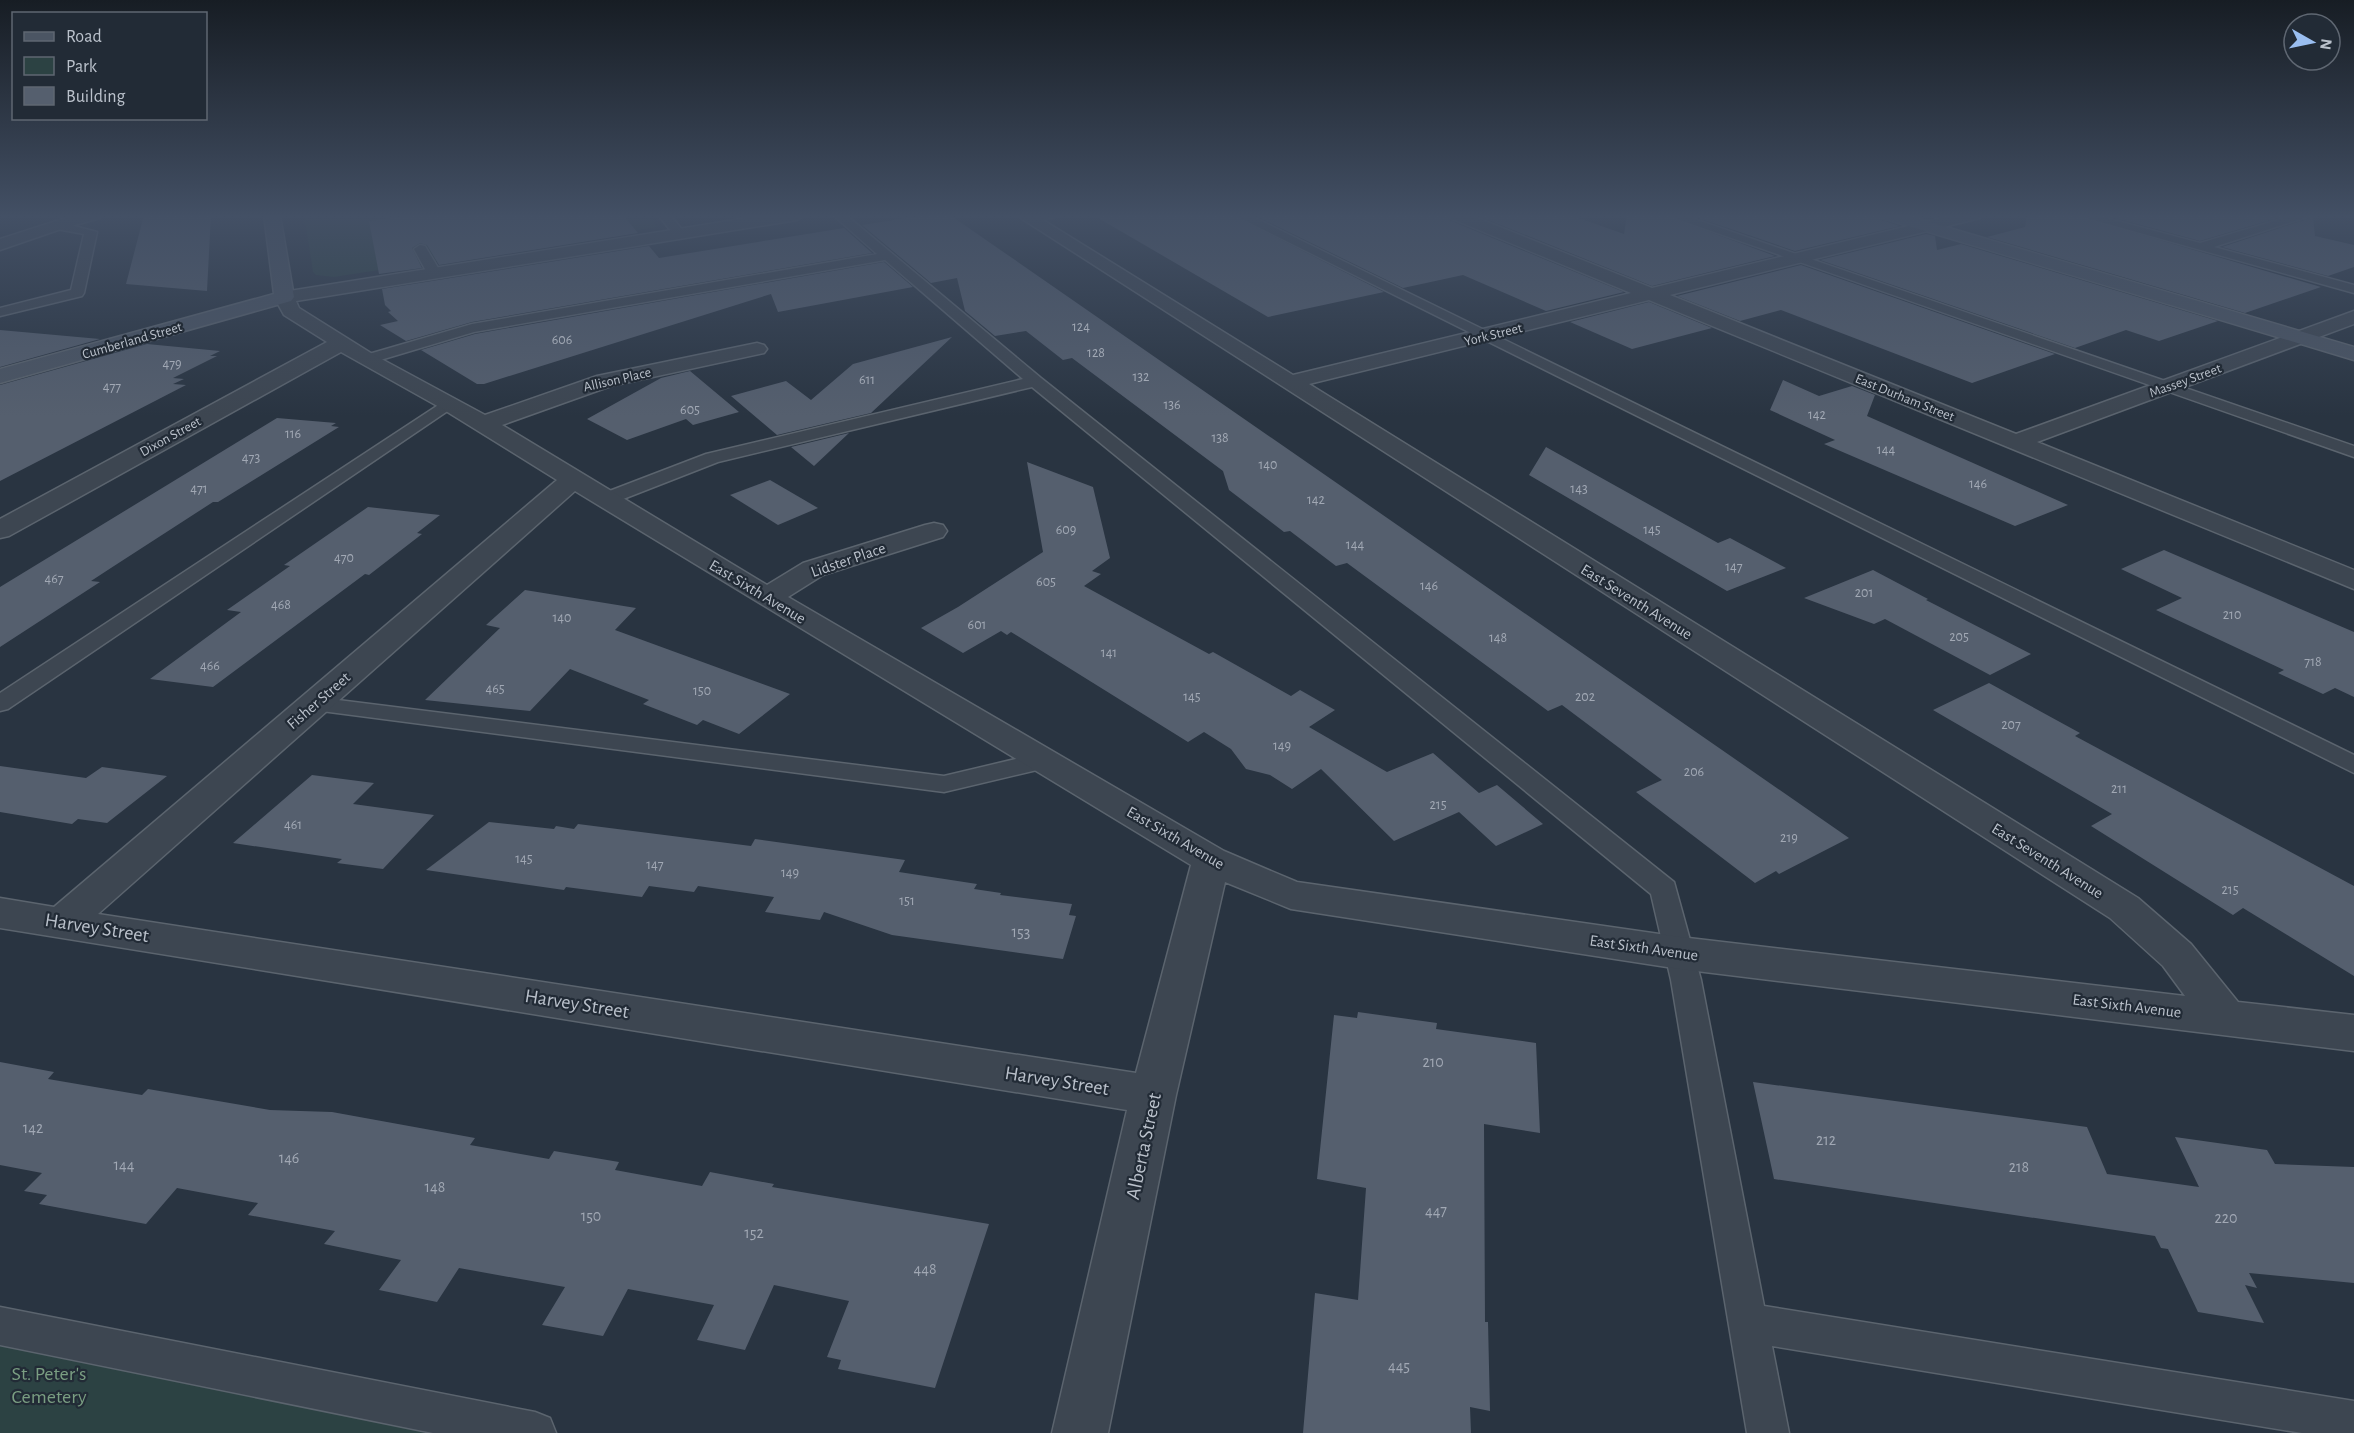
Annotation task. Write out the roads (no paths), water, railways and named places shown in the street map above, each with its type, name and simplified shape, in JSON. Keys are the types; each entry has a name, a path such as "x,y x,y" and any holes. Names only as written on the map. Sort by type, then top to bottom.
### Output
{"street":[{"path":"282,282 284,297"},
{"name":"Cumberland Street","path":"0,376 284,297 374,282"},
{"name":"East Seventh Avenue","path":"1138,282 1291,382 2124,908 2177,955 2224,1016"},
{"name":"East Durham Street","path":"1619,282 2354,579"},
{"name":"York Street","path":"1291,382 1704,282"},
{"path":"2112,282 2354,354"},
{"name":"East Sixth Avenue","path":"284,297 291,311 341,343 449,403 767,597 1211,860 1291,895 1680,953 2354,1033"},
{"name":"Massey Street","path":"2016,442 2354,317"},
{"name":"Dixon Street","path":"0,530 341,343"},
{"name":"Allison Place","path":"483,424 586,386 757,350"},
{"name":"Fisher Street","path":"63,922 573,479"},
{"name":"Lidster Place","path":"767,597 813,569 934,531"},
{"name":"Alberta Street","path":"1080,1433 1153,1095 1211,860"},
{"name":"Harvey Street","path":"0,913 1153,1095"}],"lane":[{"path":"0,312 77,293 80,282"},
{"path":"368,358 472,328 738,282"},
{"path":"918,282 1035,381 1664,889 1680,953 1768,1433"},
{"path":"1375,282 2354,765"},
{"path":"1863,282 2354,452"},
{"path":"2329,282 2354,289"},
{"path":"606,499 712,458 1035,381"},
{"path":"0,704 449,403"},
{"path":"314,704 944,784 1045,760"},
{"path":"1748,1323 2354,1420"},
{"path":"0,1326 520,1432"}],"park label":[{"name":"St. Peter's Cemetery","path":"49,1384"}]}
